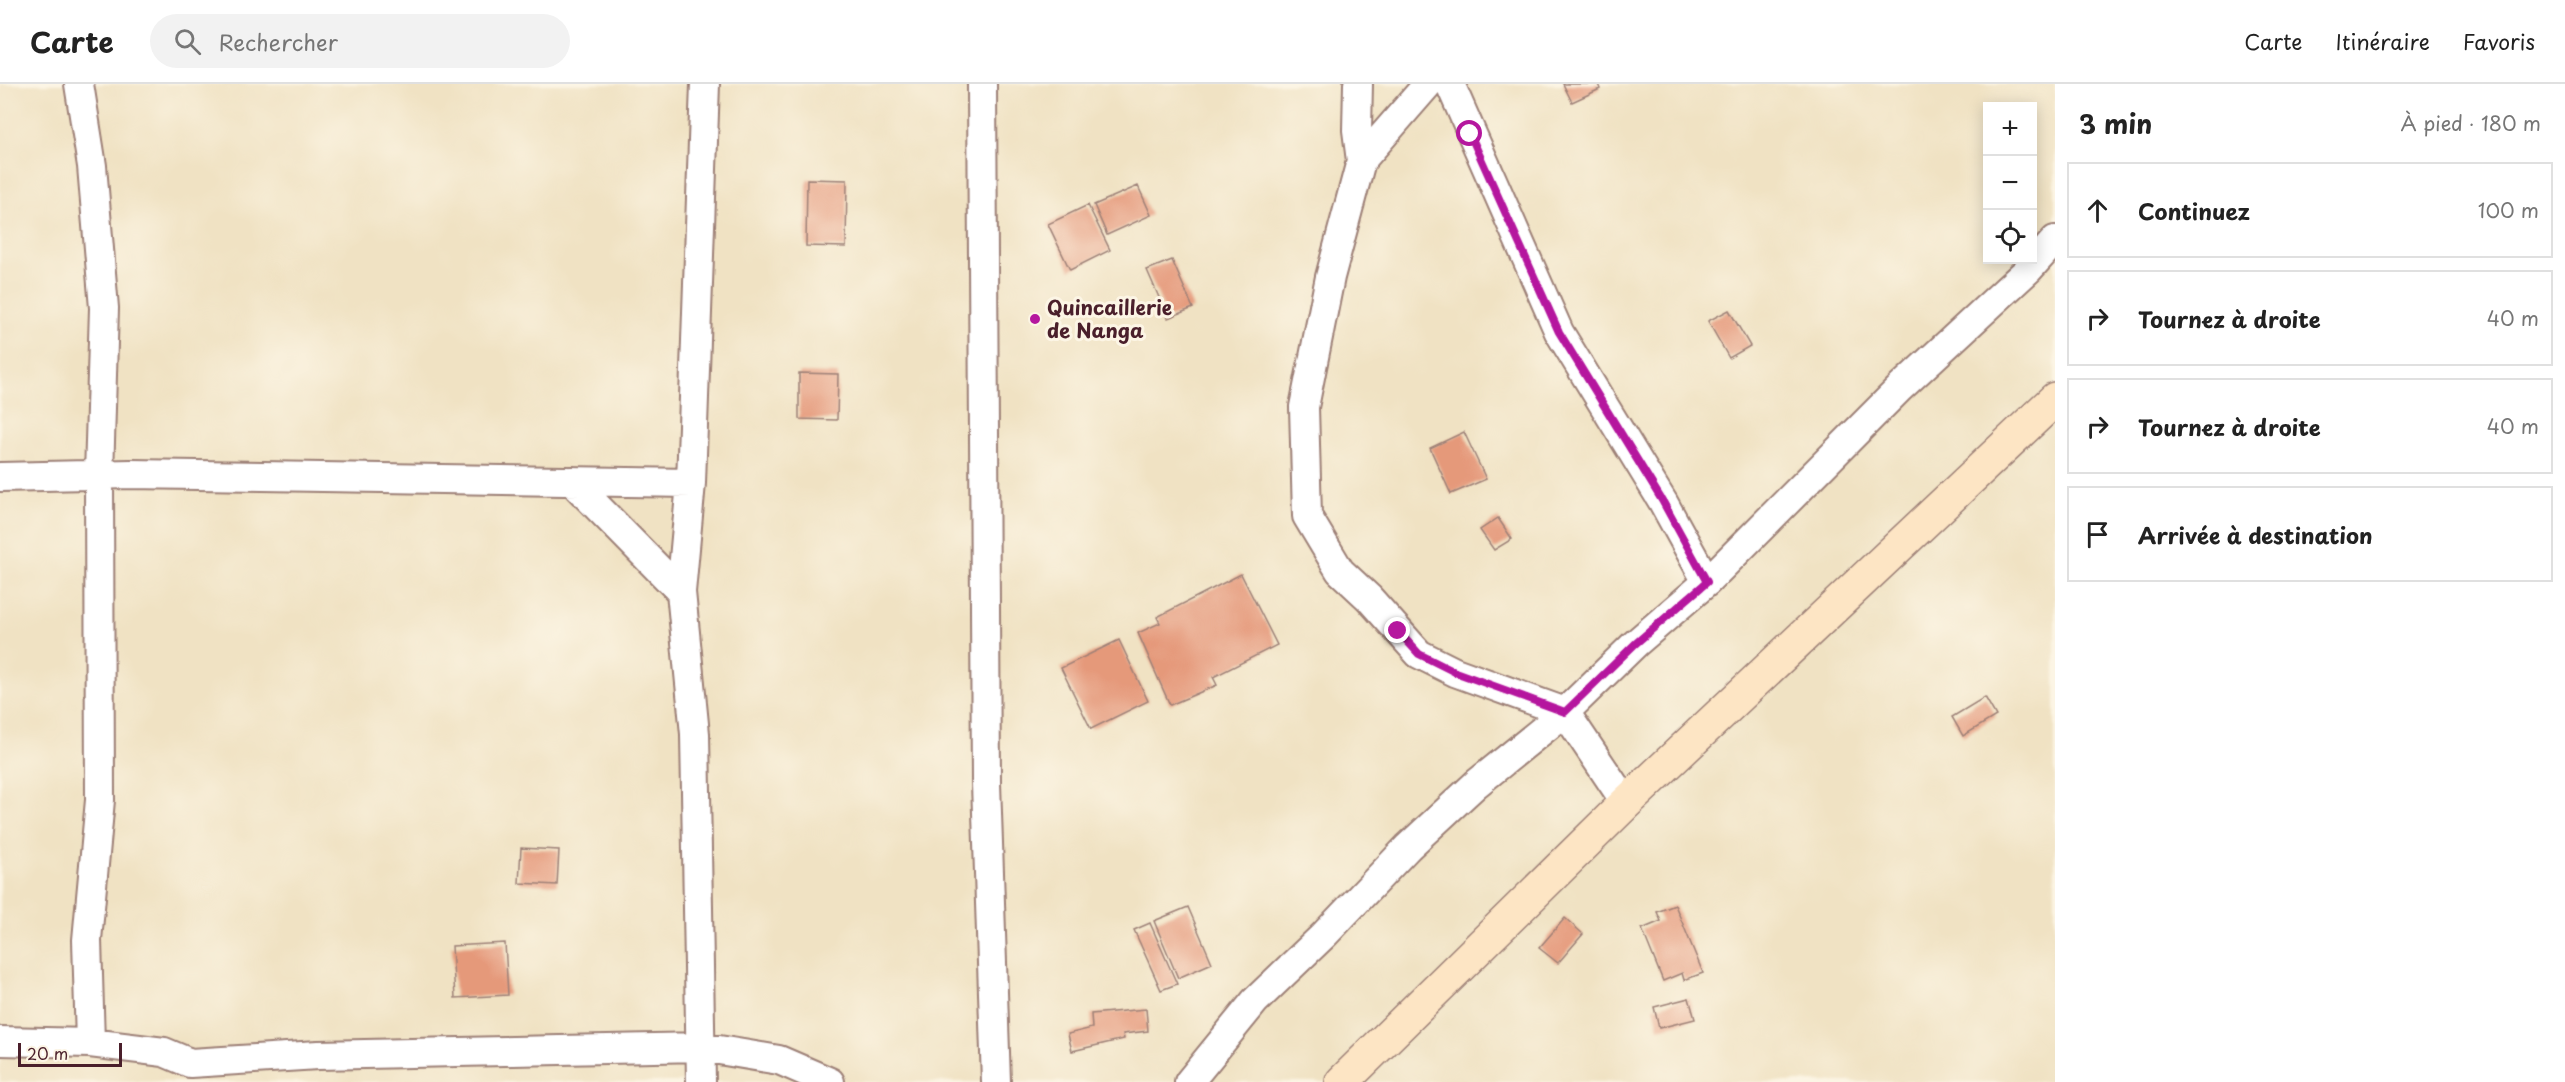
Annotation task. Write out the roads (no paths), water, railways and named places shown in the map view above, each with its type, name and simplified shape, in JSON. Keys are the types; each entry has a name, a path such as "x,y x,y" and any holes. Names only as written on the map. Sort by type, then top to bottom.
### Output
{"street":[{"path":"79,84 92,166 104,308 99,475 100,800 87,940 90,1043"},
{"path":"702,1082 695,734 681,592 691,483 705,84"},
{"path":"982,84 986,783 996,1082"},
{"path":"1358,84 1357,130 1361,161 1330,277 1305,407 1307,516 1340,571 1369,598 1419,654 1465,676 1565,712 1626,803"},
{"path":"1361,161 1428,84"},
{"path":"1450,84 1559,332 1663,502 1707,582"},
{"path":"1189,1082 1255,1001 1324,935 1408,847 1476,784 1565,712 1635,644 1707,582 1900,388 2029,269 2055,240"},
{"path":"1342,1082 1626,803 2055,399"},
{"path":"0,477 99,475 691,483"},
{"path":"572,481 681,592"},
{"path":"0,1041 90,1043 164,1052 190,1063 318,1055 701,1047 779,1060 830,1082"}],"place":[{"name":"Quincaillerie de Nanga","path":"1035,319"}]}
